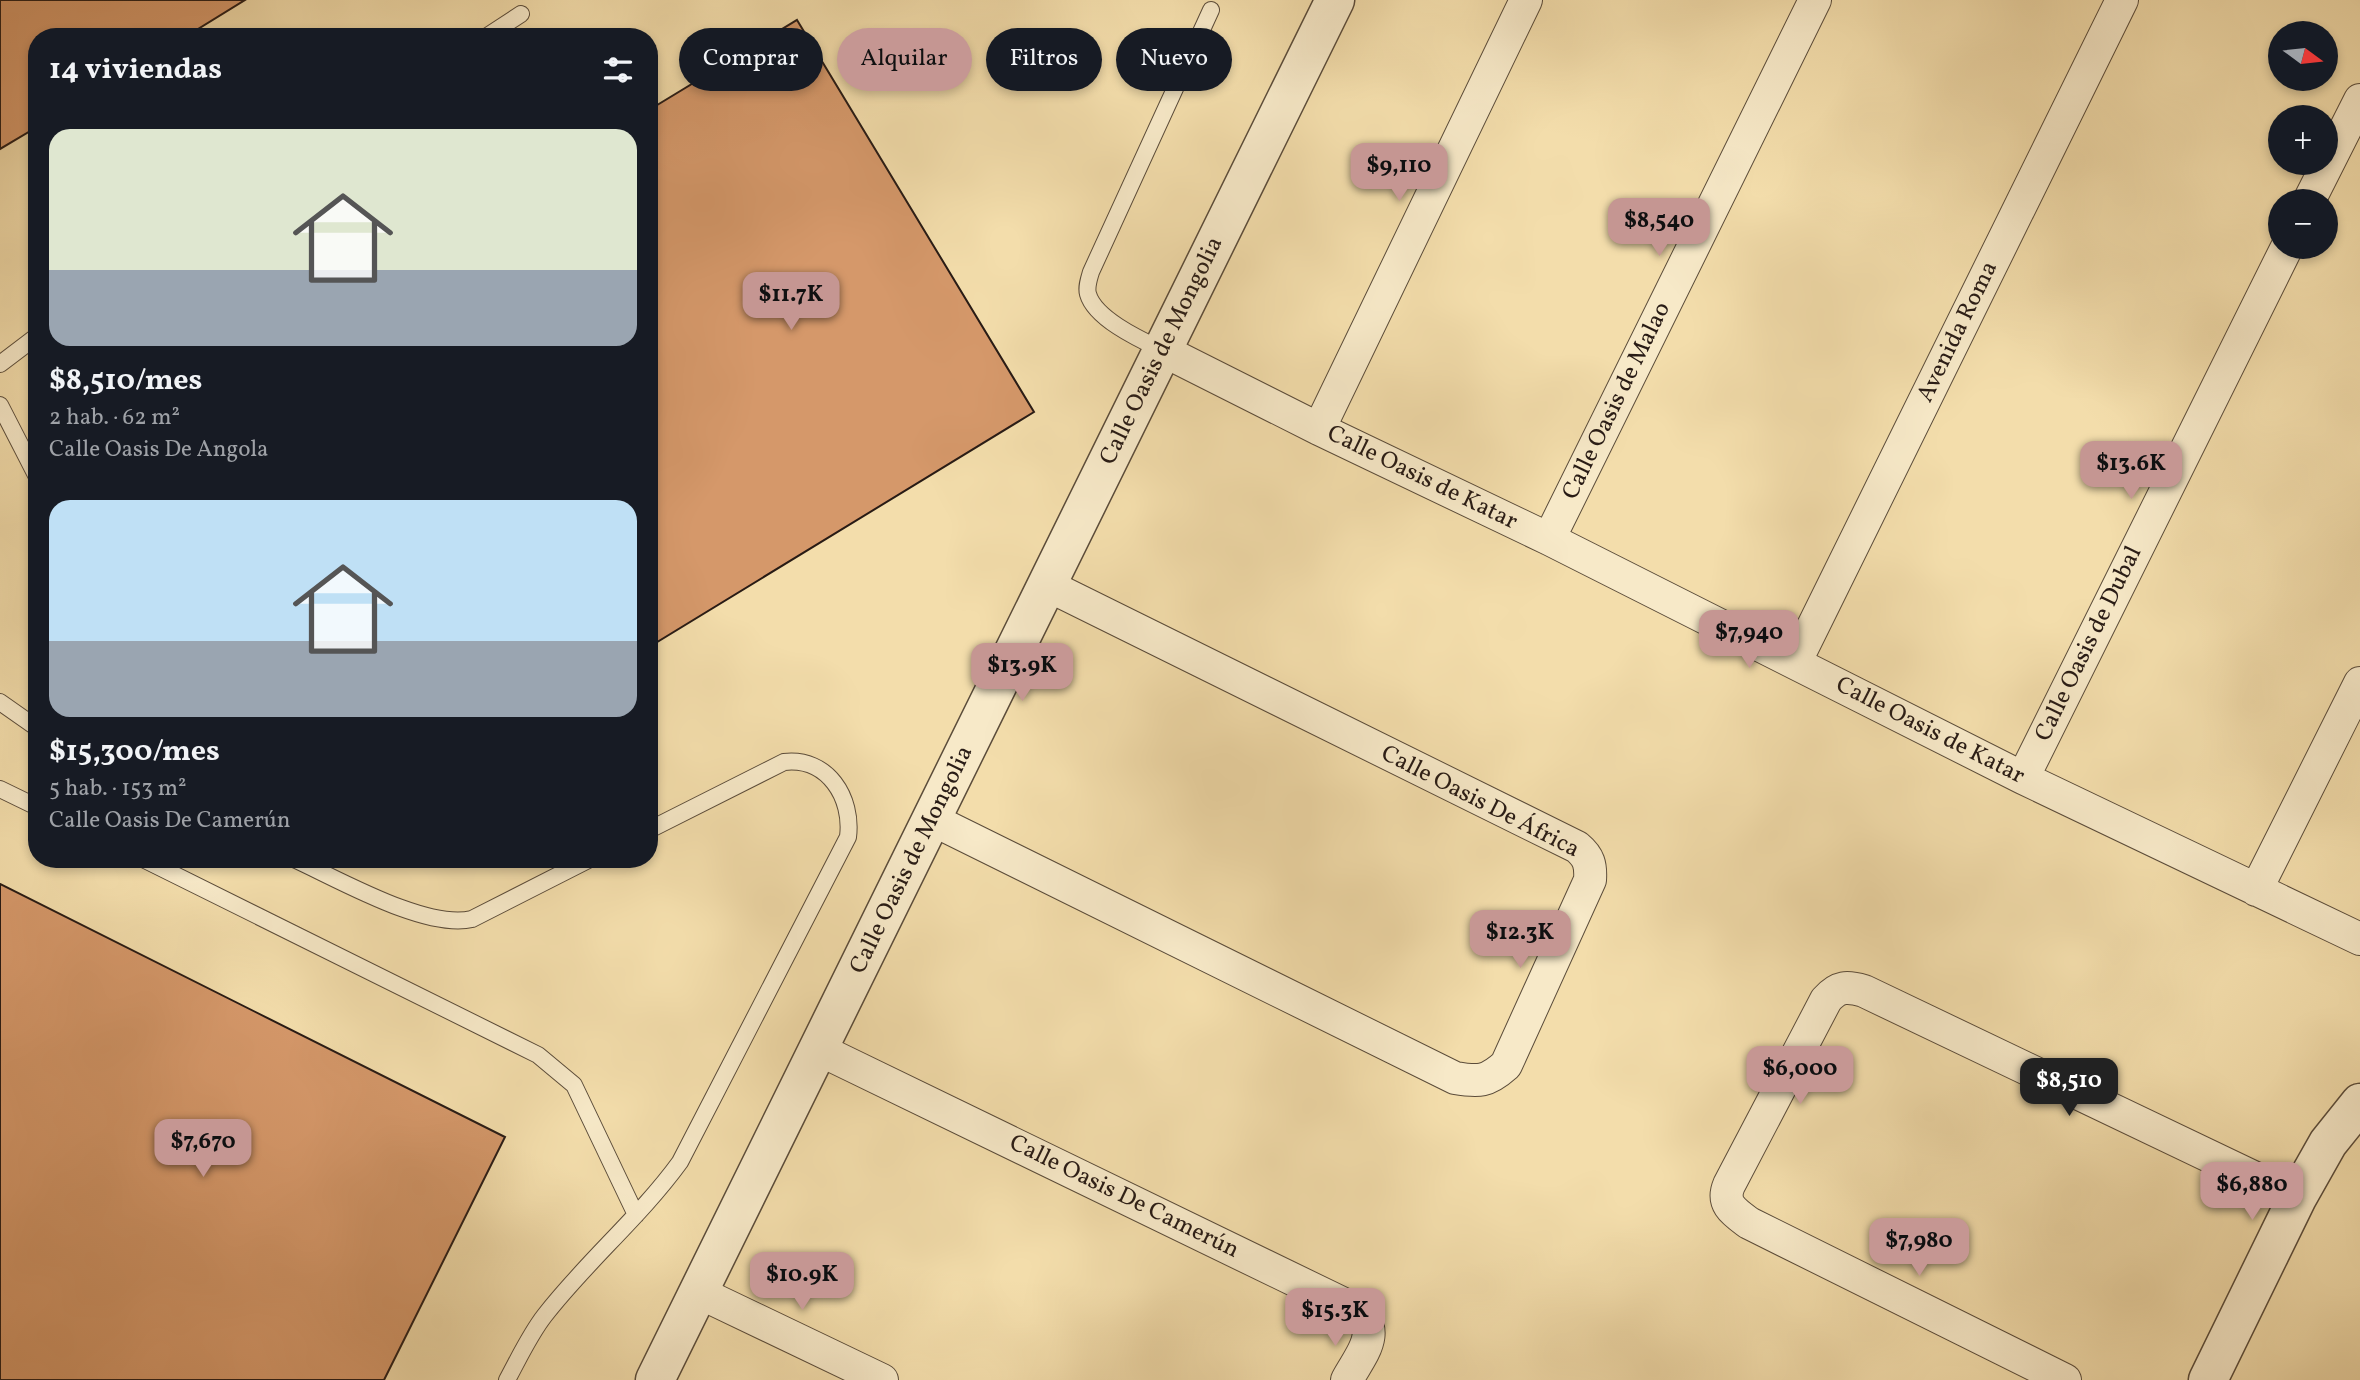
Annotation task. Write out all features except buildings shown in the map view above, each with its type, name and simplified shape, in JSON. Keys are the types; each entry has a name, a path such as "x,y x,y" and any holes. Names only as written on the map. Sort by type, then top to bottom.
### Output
{"street":[{"name":"Calle Oasis de Mongolia","path":"655,1380 1335,0"},
{"path":"1319,429 1526,0"},
{"name":"Calle Oasis de Malao","path":"1549,539 1815,0"},
{"name":"Avenida Roma","path":"1795,663 2122,0"},
{"path":"2315,189 2360,100"},
{"name":"Calle Oasis de Dubal","path":"2023,778 2281,259"},
{"name":"Calle Oasis de Katar","path":"1162,351 1549,539 2023,778 2360,939"},
{"name":"Calle Oasis De África","path":"931,819 1455,1078 1484,1080 1496,1075 1506,1065 1590,880 1591,865 1586,854 1577,847 1047,585"},
{"path":"2256,890 2360,683"},
{"path":"2065,1380 1749,1223 1729,1207 1725,1193 1728,1185 1826,1000 1833,992 1845,987 1864,991 2297,1198"},
{"name":"Calle Oasis De Camerún","path":"818,1049 1352,1308 1367,1322 1370,1339 1347,1380"},
{"path":"2209,1380 2297,1198 2328,1143 2360,1103"},
{"path":"698,1292 882,1380"}],"lane":[{"path":"1162,351 1120,329 1094,305 1088,297 1087,288 1091,272 1211,10"},
{"path":"499,28 520,14"},
{"path":"0,364 28,342"},
{"path":"0,405 28,459"},
{"path":"0,702 28,722"},
{"path":"507,1380 543,1318 636,1215 687,1151 848,837 850,823 849,809 834,784 813,765 793,761 785,762 658,826"},
{"path":"0,789 28,803"},
{"path":"161,868 538,1055 574,1085 636,1215"},
{"path":"313,868 402,909 431,918 458,922 472,919 572,868"}]}
